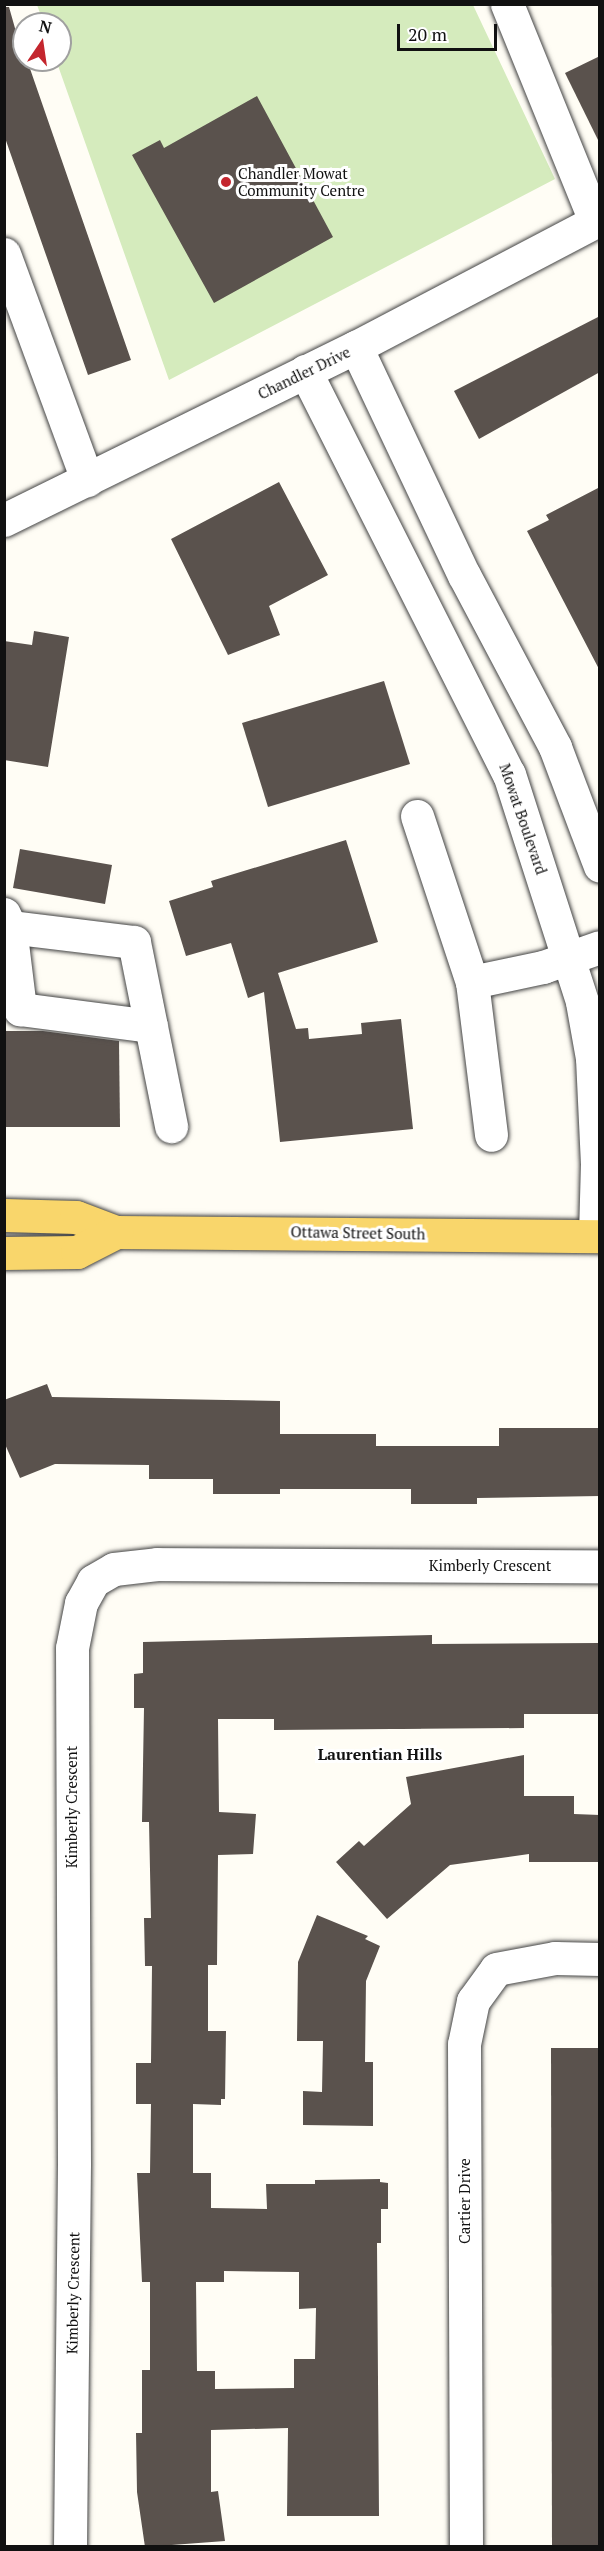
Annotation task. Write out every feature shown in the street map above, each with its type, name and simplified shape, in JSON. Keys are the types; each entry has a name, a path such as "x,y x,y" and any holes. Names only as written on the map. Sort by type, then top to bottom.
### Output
{"main road":[{"path":"4,1215 76,1217 116,1232"},
{"name":"Ottawa Street South","path":"116,1232 597,1236"},
{"path":"4,1254 77,1252 116,1232"}],"street":[{"path":"507,4 597,220"},
{"name":"Chandler Drive","path":"4,520 356,347 597,220"},
{"path":"4,254 87,480"},
{"path":"356,347 464,575 555,747 600,866"},
{"name":"Mowat Boulevard","path":"305,371 509,774 585,952 597,1162 597,1236"},
{"path":"422,599 464,575"},
{"path":"417,816 472,982 491,1135"},
{"path":"151,1026 20,1009 7,921 134,942 151,1026 171,1126"},
{"path":"472,982 585,952"},
{"name":"Kimberly Crescent","path":"70,2547 74,2164 72,1648 81,1603 93,1581 114,1569 157,1564 600,1566"},
{"name":"Cartier Drive","path":"466,2547 464,2044 473,2001 496,1969 555,1958 600,1959"}],"green space":[{"path":"37,5 473,5 555,179 169,380 60,72 72,72 72,12 40,12"}],"building":[{"path":"4,7 9,7 12,18 12,72 31,72 131,360 88,375 4,135"},
{"path":"600,56 600,144 565,73"},
{"name":"Chandler Mowat Community Centre","path":"257,96 333,237 214,303 132,155 160,140 164,148"},
{"path":"600,316 600,372 479,439 454,391"},
{"path":"279,482 328,575 269,606 280,635 228,655 171,539"},
{"path":"600,487 600,671 527,531 549,520 546,515"},
{"path":"34,631 69,637 48,767 4,760 4,641 32,645"},
{"path":"384,681 410,764 268,807 242,723"},
{"path":"346,840 378,942 278,973 296,1029 308,1028 309,1039 362,1034 361,1023 401,1019 413,1129 280,1142 264,992 248,998 231,943 186,956 169,901 213,887 211,881"},
{"path":"20,849 112,865 105,904 13,888"},
{"path":"4,1031 43,1031 119,1041 120,1127 4,1127"},
{"path":"47,1384 52,1397 280,1401 280,1434 376,1434 376,1446 499,1446 499,1428 600,1428 600,1496 477,1498 477,1504 411,1504 411,1489 280,1489 280,1494 213,1494 213,1479 149,1479 149,1465 55,1464 20,1478 4,1442 4,1400"},
{"path":"432,1635 432,1644 600,1643 600,1714 524,1714 524,1728 274,1730 274,1719 218,1719 219,1812 256,1814 253,1854 218,1855 217,1965 208,1965 208,2031 226,2031 225,2099 221,2099 221,2105 193,2104 193,2173 211,2173 211,2208 267,2209 266,2184 315,2184 315,2180 380,2179 380,2182 388,2183 388,2209 381,2209 381,2243 377,2243 379,2516 287,2516 288,2428 211,2430 211,2492 218,2491 225,2541 145,2547 137,2492 136,2433 142,2433 142,2370 150,2370 150,2282 142,2282 137,2173 150,2173 151,2104 136,2104 136,2063 151,2063 152,1966 145,1966 144,1918 151,1918 149,1822 142,1822 144,1708 134,1708 134,1674 143,1673 143,1642","holes":["224,2271 299,2272 299,2309 316,2308 315,2359 294,2359 294,2388 215,2389 215,2371 197,2371 196,2282 224,2282"]},
{"path":"524,1755 524,1796 574,1796 574,1814 600,1815 600,1862 529,1862 529,1854 450,1865 387,1919 336,1862 359,1841 364,1846 411,1804 406,1777"},
{"path":"317,1915 368,1936 365,1939 380,1946 366,1981 365,2062 373,2062 373,2126 303,2125 303,2091 322,2092 323,2041 297,2041 298,1962"},
{"path":"551,2048 600,2048 600,2547 552,2547"}],"place":[{"name":"Chandler Mowat Community Centre","path":"226,182"}],"district":[{"name":"Laurentian Hills","path":"380,1754"}]}
